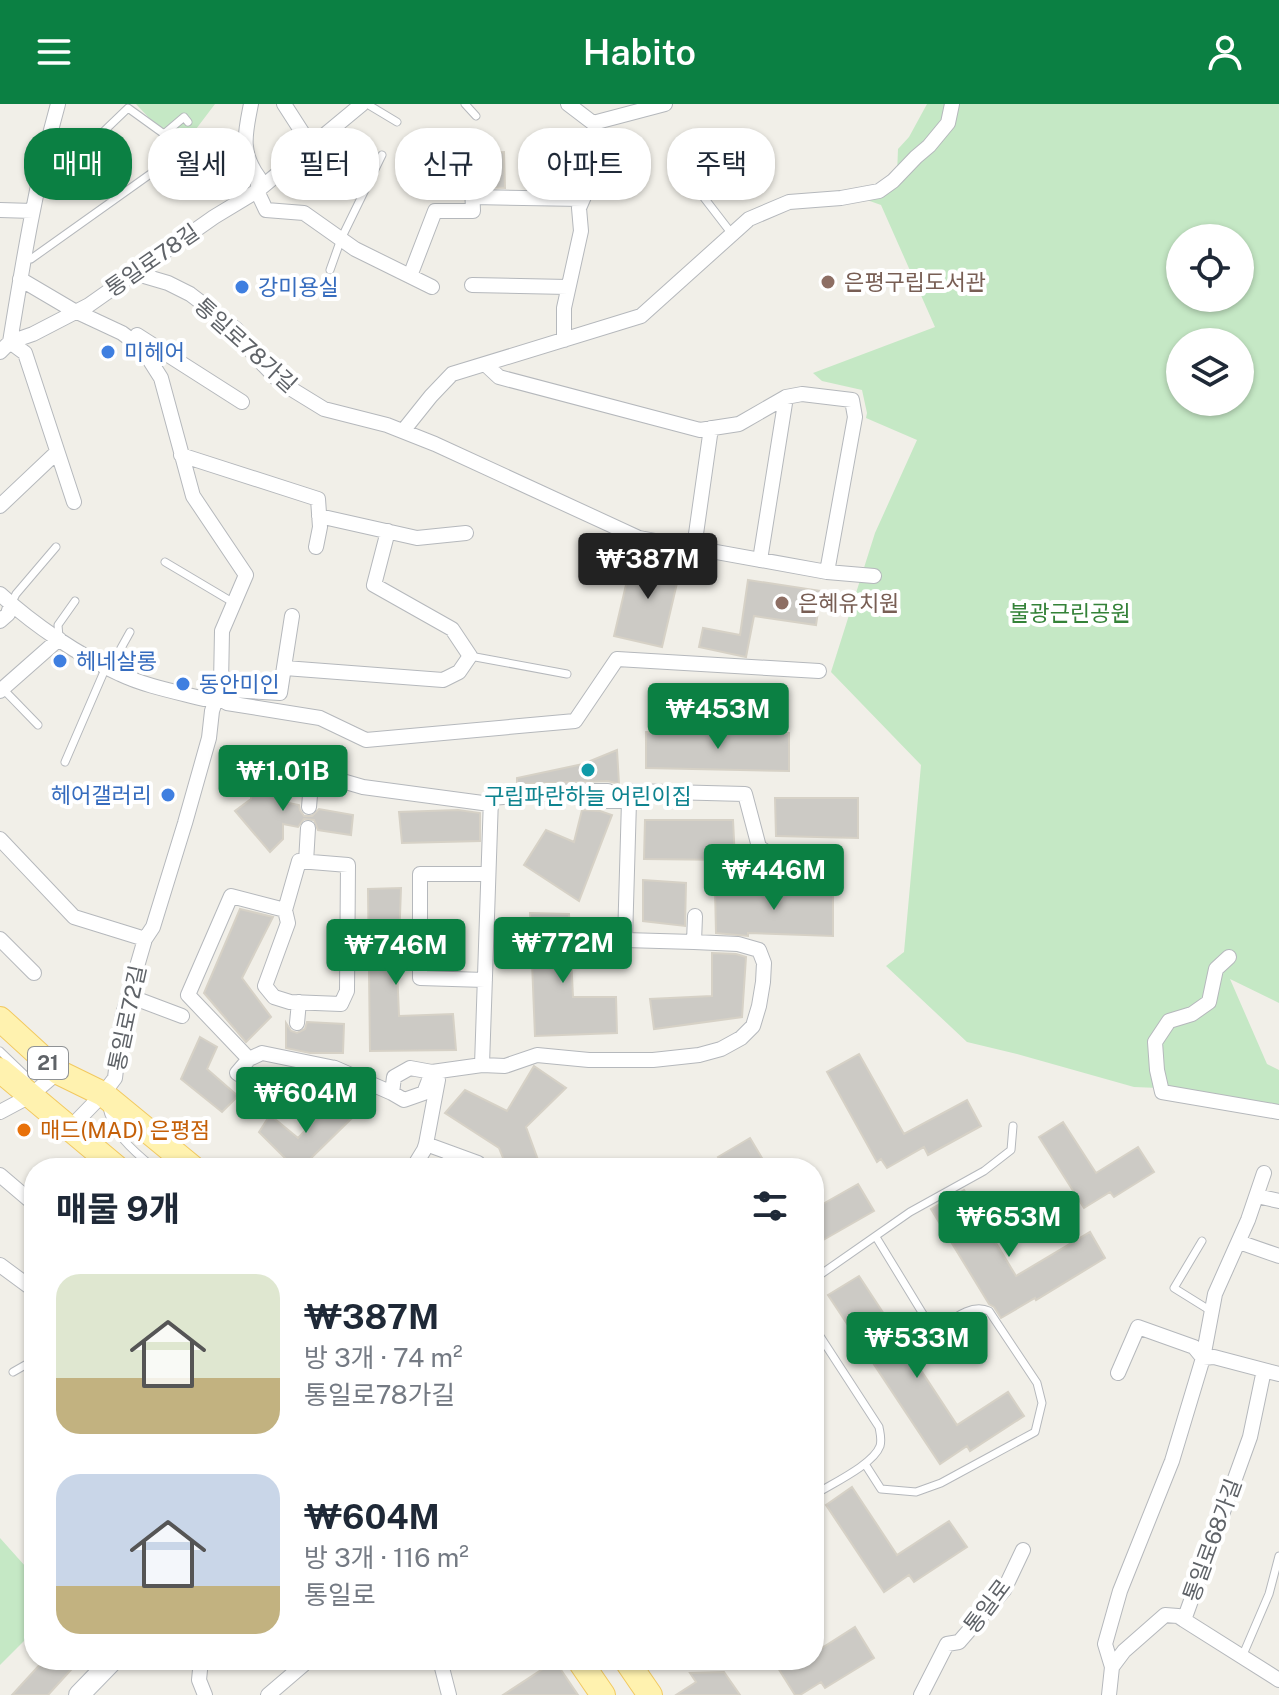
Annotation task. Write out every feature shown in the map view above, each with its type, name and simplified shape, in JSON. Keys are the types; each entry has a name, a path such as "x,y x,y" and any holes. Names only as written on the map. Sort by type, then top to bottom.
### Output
{"main road":[{"name":"21","path":"0,1019 58,1072 103,1094 181,1158"},
{"name":"21","path":"0,1070 105,1158"},
{"path":"586,1670 598,1688"},
{"path":"633,1670 650,1695"}],"street":[{"path":"51,128 58,104"},
{"path":"251,104 243,139 249,165 259,178 257,191 266,210 304,213 355,249 432,287"},
{"name":"통일로78길","path":"334,128 364,104"},
{"path":"568,104 593,123 665,104"},
{"path":"403,431 452,374 641,316 749,219 789,202 879,191 929,146 948,123 952,104"},
{"path":"292,107 302,128"},
{"name":"통일로78길","path":"5,347 80,310 271,179"},
{"path":"410,276 435,211 473,211 472,191 518,194"},
{"path":"35,200 5,347 25,353 74,502"},
{"path":"564,340 564,308 581,231 579,208 583,200"},
{"path":"0,210 33,211"},
{"name":"통일로78가길","path":"134,273 168,283 190,294 236,329 254,355 280,382 324,409 387,425 435,444 639,538 827,572 874,576"},
{"path":"20,279 80,310"},
{"path":"472,285 568,287"},
{"name":"통일로78길","path":"80,310 242,402"},
{"name":"통일로72길","path":"70,1128 115,1078 122,1018 145,939 153,927 209,738 212,711 221,684 222,631 246,575 193,496 161,378 142,348 80,310"},
{"path":"485,364 499,377 700,430 739,424 786,397 802,394 852,400 855,417 827,572"},
{"path":"760,560 786,397"},
{"path":"694,548 711,428"},
{"path":"0,506 57,452"},
{"path":"181,455 318,499 320,527 316,547"},
{"path":"319,516 417,538 466,533"},
{"path":"285,668 443,680 459,672 470,656 452,629 374,585 388,531"},
{"path":"0,621 8,614 6,599"},
{"path":"6,599 76,652 122,676 204,699 230,690 280,693 292,616"},
{"path":"1,690 59,639"},
{"path":"217,697 227,703 320,718 366,740 575,721 617,659 819,671"},
{"path":"260,757 363,787 490,804"},
{"path":"309,807 312,772"},
{"path":"482,1065 491,798 608,791"},
{"path":"392,1093 394,1077 410,1068 432,1072 482,1065 505,1066 537,1055 589,1060 653,1060 699,1055 721,1049 741,1038 753,1026 759,1006 764,963 759,950 738,944 625,940 630,791 745,794 759,847 778,860 832,862"},
{"path":"587,801 629,801"},
{"path":"306,862 308,828"},
{"name":"통일로72길","path":"0,839 74,917 145,939"},
{"path":"299,861 306,862 348,865 347,991 341,1004 290,1002 274,997 265,986 288,923 285,910 299,861"},
{"path":"485,980 420,978 420,874 488,874"},
{"path":"249,1059 188,995 231,896 285,910"},
{"path":"694,942 695,916"},
{"path":"2,944 34,973"},
{"path":"1229,957 1216,969 1209,1002 1192,1014 1169,1021 1155,1042 1162,1092 1279,1112"},
{"path":"129,996 182,1016"},
{"path":"297,1023 299,1002"},
{"path":"335,1068 297,1111 237,1073 249,1059 262,1053 295,1056 335,1068 404,1100 424,1093 432,1072"},
{"path":"0,1112 30,1096 58,1072"},
{"path":"419,1158 426,1144 438,1080 432,1072"},
{"path":"426,1144 466,1158"},
{"path":"1109,1695 1112,1667 1105,1644 1120,1591 1172,1461 1203,1358 1215,1294 1239,1242 1264,1173"},
{"path":"0,1175 24,1195"},
{"path":"1257,1196 1279,1201"},
{"path":"1239,1242 1279,1256"},
{"path":"1,1267 24,1283"},
{"name":"통일로68가길","path":"1112,1667 1124,1651 1165,1615 1184,1620 1272,1372 1214,1357 1203,1358 1194,1347 1138,1327 1118,1373"},
{"name":"통일로","path":"921,1695 947,1644 959,1642 1004,1590 1023,1550"},
{"path":"1184,1620 1279,1680"},
{"path":"79,1695 103,1670"},
{"path":"200,1670 199,1680 205,1695"},
{"path":"268,1695 297,1670"},
{"path":"443,1670 449,1695"}],"lane":[{"path":"364,104 397,122"},
{"path":"465,104 476,116"},
{"path":"107,128 128,108 164,134 184,117 188,122"},
{"path":"330,270 341,239 382,155"},
{"path":"23,259 31,259 148,176"},
{"path":"706,200 732,234"},
{"path":"6,599 16,594 56,547"},
{"path":"165,562 234,603"},
{"path":"59,639 58,625 75,601"},
{"path":"65,762 106,667 115,659 130,632"},
{"path":"470,656 567,674"},
{"path":"1,690 38,725"},
{"path":"0,1051 25,1075 30,1096"},
{"path":"103,1094 109,1118 120,1137 143,1158"},
{"path":"824,1272 910,1212 984,1171 1011,1150 1013,1126"},
{"path":"448,1158 453,1153"},
{"path":"865,1464 881,1489 916,1492 941,1483 1035,1432 1042,1403 1037,1383 989,1311 981,1307 972,1308 934,1332 876,1237"},
{"path":"1202,1241 1174,1288 1212,1311"},
{"path":"824,1342 879,1427 881,1437 879,1449 865,1464 824,1489"},
{"path":"13,1372 24,1366"},
{"path":"1242,1657 1269,1594 1279,1556"},
{"path":"598,1688 615,1695"}],"green space":[{"path":"136,104 215,104 197,128 158,128"},
{"name":"불광근린공원","path":"927,104 1279,104 1279,1003 1230,979 1267,1064 1279,1070 1279,1107 1184,1089 1134,1087 967,1042 886,966 904,952 921,765 831,672 875,533 917,440 866,418 862,390 822,381 813,373 935,327 881,205 867,200 897,175 898,149 909,137"},
{"path":"0,1538 24,1565 24,1641 0,1665"}],"building":[{"path":"504,152 505,188 502,188"},
{"path":"633,555 681,566 662,647 614,636"},
{"name":"은혜유치원","path":"748,580 821,591 816,625 754,616 746,657 699,647 703,628 740,635"},
{"path":"646,732 789,733 789,771 646,768"},
{"name":"구립파란하늘 어린이집","path":"617,750 619,784 608,781 517,784 517,778 583,764"},
{"path":"251,775 280,775 284,802 299,805 304,816 312,816 319,809 353,815 351,835 318,830 314,820 304,819 298,827 283,824 283,839 270,852 235,811 251,799"},
{"path":"775,798 858,798 858,838 776,836"},
{"path":"458,810 480,813 480,841 402,843 399,812"},
{"path":"582,810 612,815 579,901 524,865 546,830 574,842"},
{"path":"645,820 733,820 735,860 644,859"},
{"path":"643,880 686,883 685,926 643,921"},
{"path":"401,888 399,944 396,944 399,1016 453,1014 456,1050 370,1051 368,889"},
{"path":"715,889 833,890 833,936 716,933"},
{"path":"240,909 273,917 242,978 271,1017 246,1042 204,993"},
{"path":"530,913 569,914 573,997 616,997 617,1033 535,1036"},
{"path":"712,953 746,957 742,1017 654,1029 650,999 712,996"},
{"path":"307,1022 344,1024 343,1053 310,1053 286,1048 286,1023 291,1031 297,1033 305,1029"},
{"path":"200,1037 217,1047 207,1069 238,1096 222,1112 181,1079"},
{"path":"859,1054 904,1134 967,1100 981,1126 928,1155 924,1147 887,1168 881,1159 877,1162 827,1072"},
{"path":"534,1066 566,1088 526,1127 537,1158 503,1158 499,1148 445,1113 465,1090 507,1111"},
{"path":"334,1100 354,1116 311,1158 285,1158 259,1132 270,1115 298,1138"},
{"path":"1063,1122 1096,1173 1138,1147 1154,1172 1114,1197 1110,1192 1084,1208 1039,1137"},
{"path":"750,1138 762,1158 719,1158"},
{"path":"858,1184 874,1211 824,1240 824,1203"},
{"path":"964,1190 1016,1276 1090,1232 1105,1258 1001,1318 989,1304 931,1209"},
{"path":"859,1276 957,1425 1008,1392 1024,1416 970,1451 967,1446 940,1464 828,1295"},
{"path":"852,1487 897,1555 949,1521 967,1547 914,1582 909,1575 884,1592 826,1505"},
{"path":"855,1627 874,1658 825,1688 821,1682 795,1695 779,1670 824,1670 824,1647"},
{"path":"35,1670 71,1670 48,1695 12,1695"},
{"path":"541,1670 561,1670 578,1695 503,1695"},
{"path":"724,1672 740,1695 676,1695 696,1682 690,1673"}],"place":[{"name":"은평구립도서관","path":"828,282"},
{"name":"강미용실","path":"242,287"},
{"name":"미헤어","path":"108,352"},
{"name":"은혜유치원","path":"782,603"},
{"name":"헤네살롱","path":"60,661"},
{"name":"동안미인","path":"183,684"},
{"name":"구립파란하늘 어린이집","path":"588,770"},
{"name":"헤어갤러리","path":"168,795"},
{"name":"매드(MAD) 은평점","path":"24,1130"}]}
